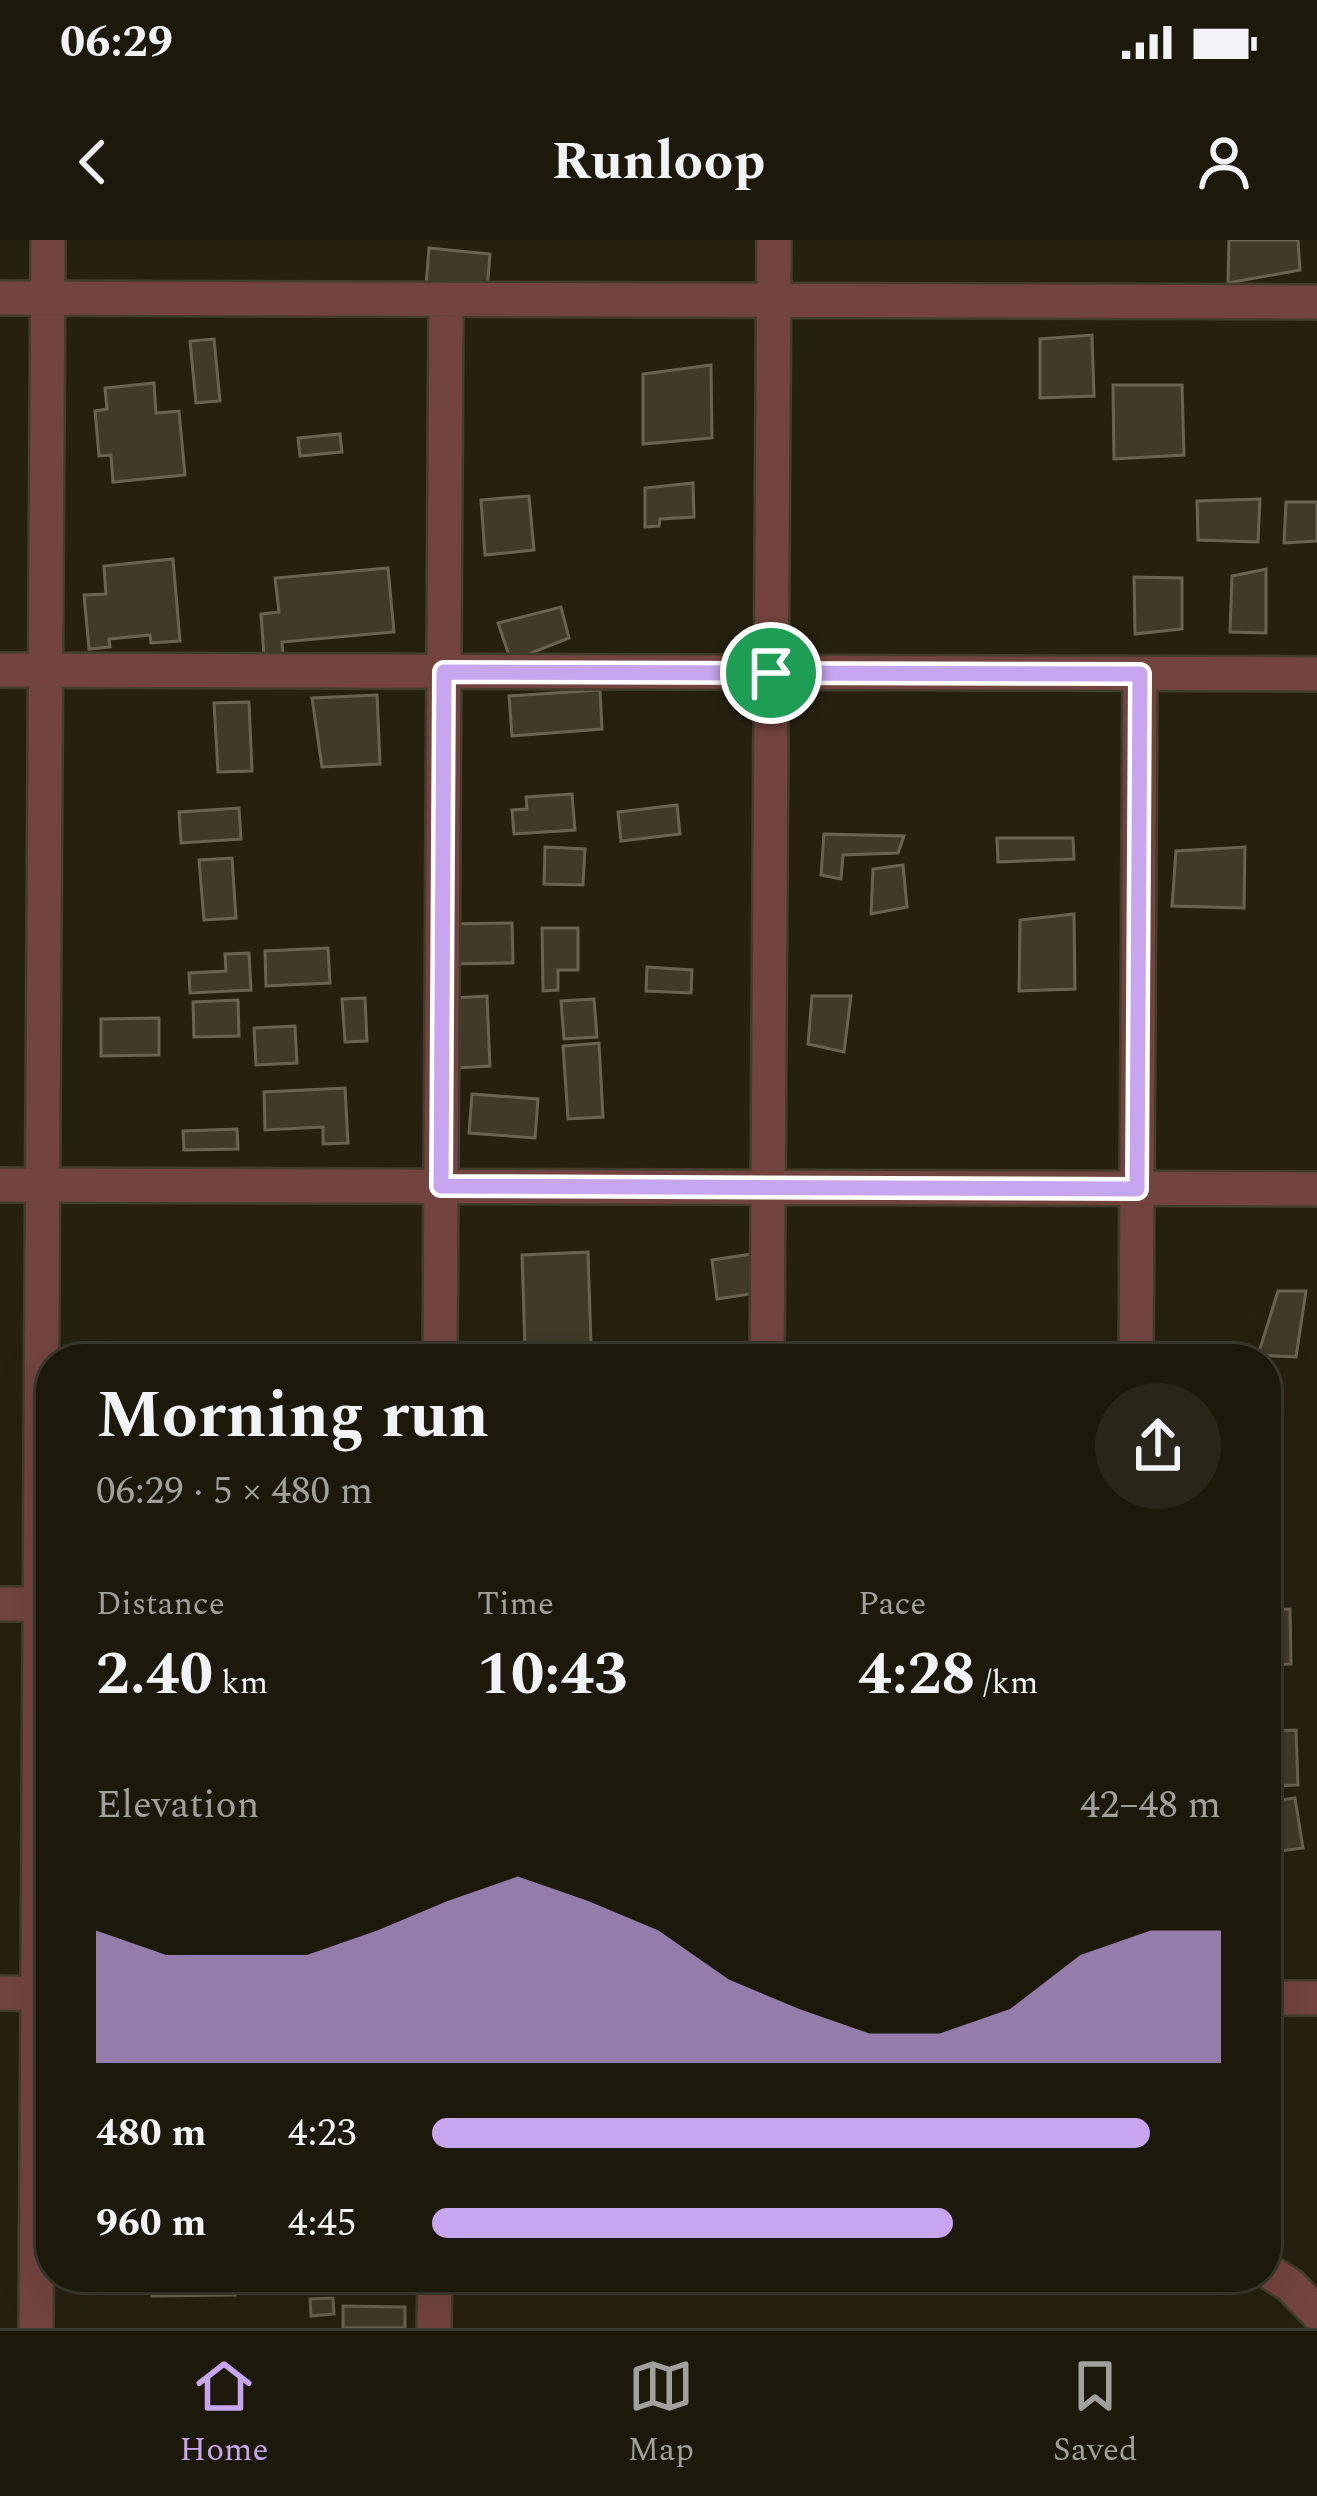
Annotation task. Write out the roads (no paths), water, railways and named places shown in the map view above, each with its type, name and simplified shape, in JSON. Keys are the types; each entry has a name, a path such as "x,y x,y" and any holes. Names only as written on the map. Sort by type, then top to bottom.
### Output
{"street":[{"path":"41,1344 48,240"},
{"path":"767,1344 773,240"},
{"path":"0,298 1317,302"},
{"path":"440,1344 446,300"},
{"path":"0,670 1317,674"},
{"path":"1136,1344 1140,674"},
{"path":"0,1185 1317,1189"},
{"path":"0,1604 36,1604"},
{"path":"0,1994 36,1994"},
{"path":"1281,1998 1317,1998"},
{"path":"1281,2279 1317,2314"},
{"path":"36,2328 37,2292"},
{"path":"434,2328 435,2292"}]}
